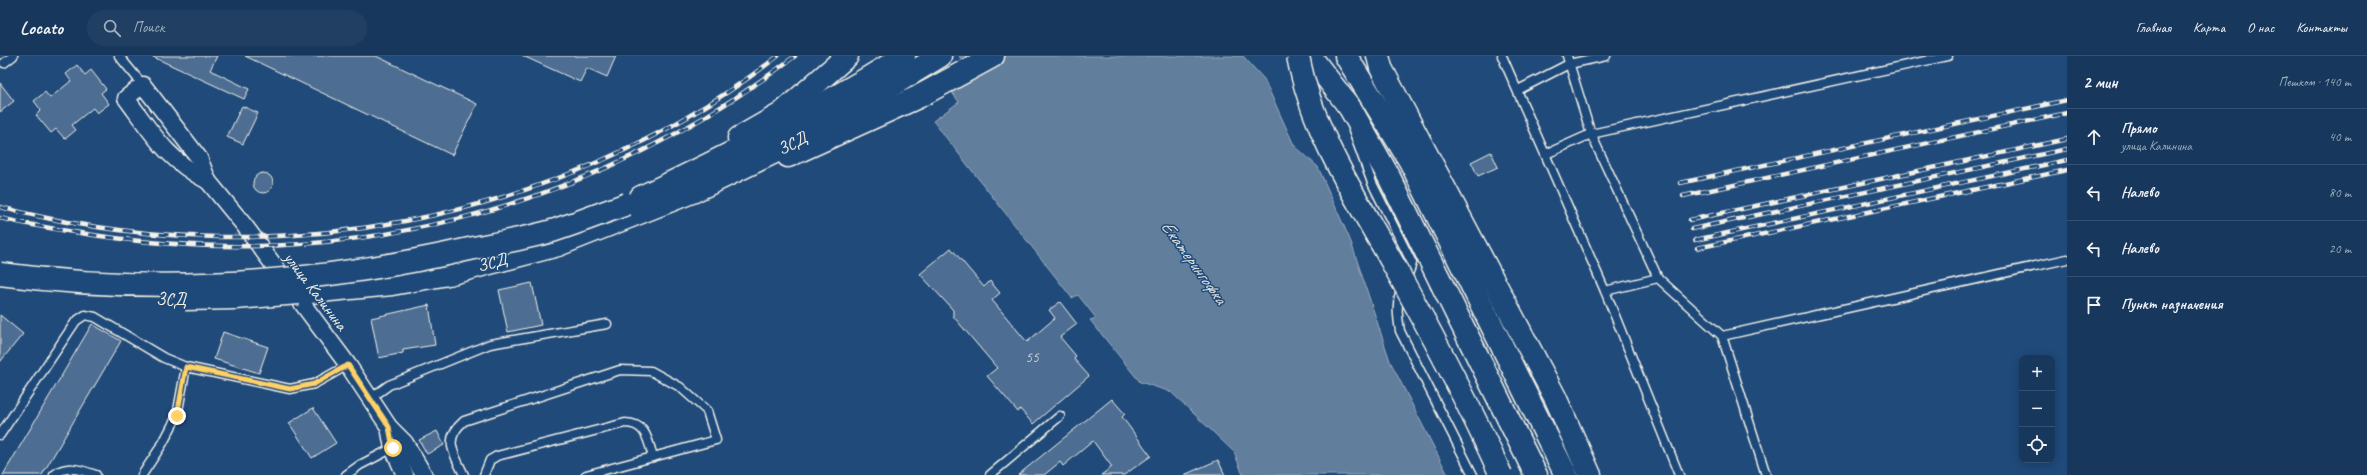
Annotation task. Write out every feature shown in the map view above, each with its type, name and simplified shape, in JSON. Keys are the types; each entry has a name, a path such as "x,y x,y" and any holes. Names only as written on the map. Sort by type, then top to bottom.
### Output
{"main road":[{"path":"627,204 781,114 847,56"},
{"name":"ЗСД","path":"0,274 95,284 170,285 253,282 391,266 551,231 627,204 720,160 812,111 904,56"},
{"name":"ЗСД","path":"0,289 43,294 96,297 228,298 392,284 448,274 558,245 692,192 823,127 940,56"},
{"path":"692,192 786,157 918,97 993,56"},
{"path":"1298,56 1303,82 1330,153 1393,264 1502,475"},
{"path":"1310,56 1350,108 1388,175 1536,475"},
{"path":"1346,56 1410,161 1566,475"},
{"path":"1378,56 1381,68 1555,397 1590,475"}],"street":[{"name":"улица Калинина","path":"208,181 188,171 171,157 126,98 143,85 199,158 208,181 244,225 348,365 389,427 405,443 424,475"},
{"name":"улица Калинина","path":"389,427 393,448 405,475"}],"lane":[{"path":"4,63 13,56"},
{"path":"119,56 143,85"},
{"path":"1298,56 1343,107 1372,183 1412,263 1409,277 1400,292 1397,308 1400,331 1473,475"},
{"path":"1502,56 1605,291 1680,475"},
{"path":"1518,90 1568,60 1606,56"},
{"path":"1546,154 1591,134 1948,56"},
{"path":"1568,60 1591,134 1658,278 1722,336 1766,475"},
{"path":"1722,336 2067,259"},
{"path":"1605,291 1658,278"},
{"path":"0,435 76,321 85,315 95,317 164,358 186,367 290,389 314,384 348,365"},
{"path":"371,398 389,385 490,344 606,324"},
{"path":"142,475 164,443 177,416 186,367"},
{"path":"464,475 452,449 451,437 456,428 464,421 620,370 650,371 680,387 708,411 716,440 586,475"},
{"path":"990,475 1060,416"},
{"path":"484,475 490,460 497,456 625,422 634,423 642,427 653,457"},
{"path":"346,475 360,465 393,448"},
{"path":"54,475 59,470 72,468 96,475"}],"water":[{"name":"Екатерингофка","path":"959,56 1243,56 1264,79 1294,145 1318,167 1351,242 1390,361 1448,475 1243,475 1234,452 1171,392 1140,382 1090,320 1096,318 1078,295 1072,298 933,121 959,102 948,87 965,65"}],"building":[{"path":"151,56 217,56 210,70 249,89 244,99"},
{"path":"245,56 376,56 477,104 452,155"},
{"path":"523,56 616,56 607,77 587,68 580,82"},
{"path":"77,65 85,75 91,70 106,89 101,93 109,104 97,113 93,108 72,125 76,130 65,139 56,129 51,133 36,115 41,110 34,101 45,92 50,98 71,81 66,74"},
{"path":"0,83 14,101 0,112"},
{"path":"242,106 258,113 243,144 227,137"},
{"path":"1491,152 1498,167 1478,176 1471,162"},
{"path":"263,173 270,176 273,183 270,190 263,193 256,190 253,183 256,176"},
{"path":"951,248 984,287 990,281 1000,293 992,300 1027,342 1055,318 1049,310 1060,302 1077,324 1060,337 1076,356 1074,359 1089,376 1033,424 1020,409 1018,412 987,376 997,368 953,316 953,310 920,274"},
{"path":"532,283 541,325 508,332 499,290"},
{"path":"429,305 435,345 403,350 403,353 379,358 371,318"},
{"path":"0,315 23,334 0,362"},
{"path":"92,324 121,341 42,475 3,475"},
{"path":"223,332 268,347 259,373 214,359"},
{"path":"1112,399 1125,414 1122,417 1151,456 1124,475 1101,475 1112,467 1093,441 1063,466 1060,462 1044,475 1018,475"},
{"path":"313,408 336,443 312,458 289,423"},
{"path":"437,431 444,445 427,454 419,440"},
{"path":"1218,460 1225,475 1184,475"}],"railway":[{"path":"0,207 100,228 202,237 305,234 407,221 506,196 602,160 693,114 778,56"},
{"path":"0,218 37,226 100,236 193,245 286,245 377,235 466,217 553,190 637,153 718,109 795,56"},
{"path":"1680,183 2067,100"},
{"path":"1683,196 2067,113"},
{"path":"1690,220 2067,139"},
{"path":"1692,229 2067,149"},
{"path":"1695,240 2067,160"},
{"path":"1697,248 2067,170"}],"route":[{"path":"177,416 186,367 290,389 314,384 348,365 389,427 393,448"}]}
